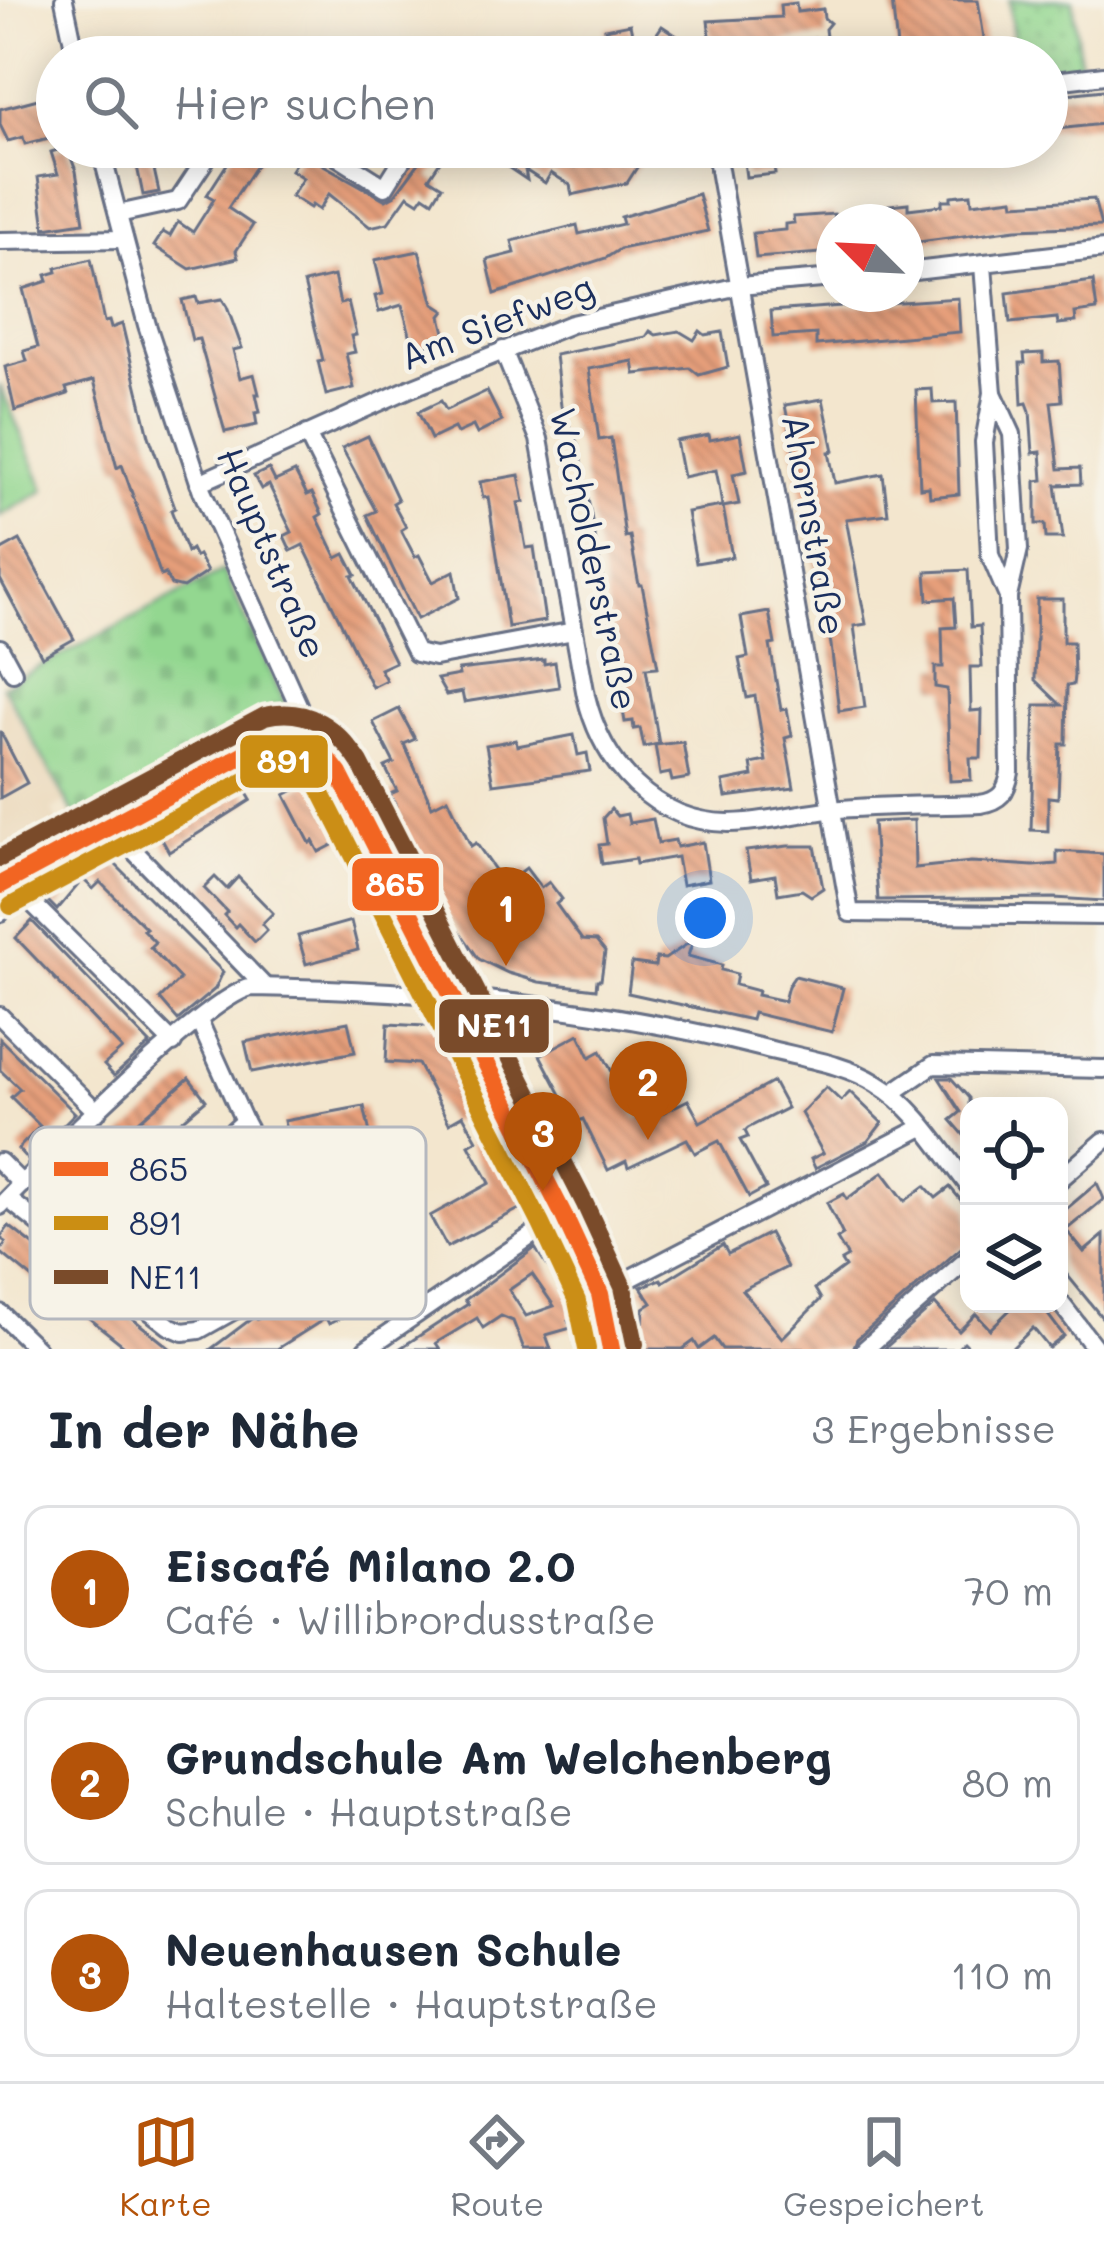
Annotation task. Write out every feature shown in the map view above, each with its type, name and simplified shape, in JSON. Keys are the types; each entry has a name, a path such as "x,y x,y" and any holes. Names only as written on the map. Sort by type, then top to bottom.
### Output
{"street":[{"path":"64,0 72,36"},
{"path":"1068,79 1104,75"},
{"name":"Hauptstraße","path":"106,168 170,400 199,483 300,708 305,724 302,738 323,752 339,774 455,996 600,1294 611,1349"},
{"path":"118,214 178,201 200,168"},
{"path":"355,168 385,187 397,168"},
{"name":"Ahornstraße","path":"719,168 850,913 1104,916"},
{"path":"0,241 124,239"},
{"path":"924,270 1104,249"},
{"path":"983,265 993,393 984,442 990,555 1008,597"},
{"name":"Am Siefweg","path":"199,483 503,350 593,318 739,286 816,280"},
{"name":"Wacholderstraße","path":"503,350 539,440 597,732 620,770 680,813 717,822 830,810 980,804 1003,794 1010,772 1008,597"},
{"path":"993,393 1012,439 1019,549 1008,597"},
{"path":"307,434 416,653 435,657 574,631"},
{"path":"0,648 13,672"},
{"path":"0,913 10,889 111,827 266,741 302,738"},
{"path":"111,827 265,988"},
{"path":"10,889 173,1043"},
{"path":"81,1127 238,991 265,988 455,996 694,1031 854,1072 892,1093 960,1174"},
{"path":"0,1016 97,1112"},
{"path":"199,1021 247,1127"},
{"path":"892,1093 933,1065 1104,1069"},
{"path":"237,1127 244,1121"},
{"path":"600,1294 923,1127"},
{"path":"1068,1172 1104,1142"},
{"path":"0,1162 22,1184"},
{"path":"30,1176 4,1203 30,1222"},
{"path":"426,1308 563,1214"},
{"path":"865,1349 960,1266"},
{"path":"0,1313 37,1349"},
{"path":"1068,1313 1096,1349"},
{"path":"160,1319 183,1332 199,1330 218,1319"},
{"path":"366,1349 410,1319"}],"shaded area":[{"path":"0,687 66,802 52,810 63,830 0,860"}],"green space":[{"path":"1009,0 1073,0 1080,64 1068,65 1068,36 1013,36"},
{"path":"0,385 45,490 0,516"},
{"path":"223,571 284,700 281,715 80,825 3,686"}],"building":[{"path":"892,0 978,0 984,36 896,36"},
{"path":"796,3 797,12 823,9 830,23 826,36 710,36 708,21 781,17 780,5"},
{"path":"630,24 633,36 606,36 605,29"},
{"path":"662,26 677,36 655,36"},
{"path":"1104,90 1104,124 1068,128 1068,94"},
{"path":"36,100 36,141 25,144 23,137 8,141 0,125 0,109"},
{"path":"56,168 75,168 84,222 45,228 38,177 58,174"},
{"path":"137,168 154,168 159,192 143,195"},
{"path":"224,168 254,168 228,208 253,225 236,251 238,258 190,269 154,246 163,232 170,236 178,222 193,232 214,199 207,195"},
{"path":"329,168 386,200 415,168 436,168 429,178 442,186 433,201 424,195 419,202 408,195 388,223 370,227 329,194 319,210 291,196 303,178 291,170"},
{"path":"526,168 637,168 627,183 572,195 570,185 551,173 545,183"},
{"path":"745,168 774,168 775,174 746,177"},
{"path":"698,194 708,231 620,249 606,258 495,294 487,260 515,253 512,241 577,225 579,234 623,224 621,217"},
{"path":"971,194 972,203 1013,198 1014,204 1094,199 1101,226 1016,229 924,241 924,207 942,205 951,196"},
{"path":"816,215 816,253 756,258 753,233 785,230 785,224 794,223 793,217"},
{"path":"419,251 434,304 445,311 441,316 447,341 414,349 402,305 379,312 375,296 383,294 375,260"},
{"path":"91,259 104,322 109,321 111,328 122,324 149,436 175,508 171,510 187,552 191,549 198,555 207,572 183,588 171,585 165,574 161,576 122,465 117,468 94,380 15,411 5,367 27,361 24,351 38,347 23,289 48,281 46,275 57,272 56,268"},
{"path":"334,276 340,304 348,302 356,335 351,336 355,352 346,354 354,388 326,395 318,361 323,360 304,283"},
{"path":"1093,281 1097,310 1075,313 1076,322 1058,324 1057,318 1010,323 1007,293"},
{"path":"196,297 198,303 222,299 227,307 242,348 233,350 240,378 254,374 259,394 257,425 225,432 199,339 192,340 182,300"},
{"path":"958,298 960,332 816,345 816,334 773,337 771,311 924,312 924,300"},
{"path":"650,331 656,335 679,331 694,340 700,331 705,335 722,332 728,367 699,375 690,368 635,374 633,361 589,369 599,440 611,438 625,537 630,536 658,667 646,668 659,744 644,747 640,728 634,729 633,721 625,722 578,445 561,406 555,355 646,337"},
{"path":"1043,353 1043,362 1059,361 1062,401 1051,402 1059,469 1080,468 1081,484 1056,485 1063,538 1046,538 1045,524 1036,524 1036,481 1043,480 1041,452 1033,453 1030,411 1027,403 1022,404 1020,363 1025,363 1024,354"},
{"path":"932,389 933,403 956,402 959,494 930,497 929,487 920,488 916,390"},
{"path":"487,391 502,421 477,434 473,426 457,433 454,428 431,439 418,412 441,401 446,410"},
{"path":"823,399 835,483 883,474 888,514 846,519 866,624 854,626 865,707 839,711 785,405"},
{"path":"740,434 747,471 733,474 739,504 723,507 732,557 696,563 687,512 722,506 719,485 716,470 683,477 676,441"},
{"path":"368,436 398,500 393,503 406,527 401,530 415,557 419,555 433,582 454,571 459,598 417,619 367,515 376,511 342,448"},
{"path":"269,469 275,481 295,472 307,495 312,493 322,514 317,517 337,558 345,554 395,662 380,669 386,680 372,687 303,545 291,551 284,536 292,532 269,485 261,489 254,476"},
{"path":"519,475 524,502 518,503 526,548 534,547 545,621 508,627 488,497 483,498 480,482"},
{"path":"20,540 74,639 42,657 0,579 0,551"},
{"path":"968,570 971,627 980,626 982,667 970,667 971,711 982,710 981,758 970,758 971,780 950,781 947,689 935,687 935,667 943,667 942,628 956,627 954,598 928,600 926,572"},
{"path":"1037,599 1063,599 1063,642 1073,642 1066,744 1060,744 1058,798 1048,797 1048,831 1031,830 1035,705 1061,705 1035,680"},
{"path":"769,612 781,710 787,709 792,736 785,738 794,788 726,797 723,782 753,776 751,764 766,761 755,696 747,698 739,659 748,657 741,617"},
{"path":"544,660 544,664 555,662 559,687 464,702 462,692 446,695 437,679 459,675 458,670"},
{"path":"399,709 415,739 404,744 432,806 448,798 471,846 476,843 505,884 526,868 541,888 549,882 562,899 556,904 582,940 596,941 605,952 596,989 539,982 479,959 438,901 434,903 425,886 430,884 392,808 396,806 390,794 397,791 385,767 394,763 373,722"},
{"path":"0,731 27,783 0,798"},
{"path":"574,735 578,755 587,753 590,771 493,784 486,745 516,740 517,746"},
{"path":"683,742 689,778 672,781 670,773 660,775 655,745"},
{"path":"237,776 251,800 169,852 155,827"},
{"path":"313,780 346,838 319,852 285,795"},
{"path":"611,809 617,816 627,814 629,823 653,819 658,843 675,840 677,847 703,842 709,880 682,885 677,857 602,864 599,845 607,844 603,818"},
{"path":"914,820 915,868 971,862 1033,866 1057,864 1057,851 1104,854 1104,901 878,900 873,822"},
{"path":"815,846 823,888 811,896 802,890 778,894 775,875 751,879 746,851"},
{"path":"101,850 223,972 215,989 178,1020 160,999 180,979 150,947 155,942 143,930 146,928 100,882 93,889 83,879 57,910 45,898"},
{"path":"215,877 227,889 238,877 273,913 262,924 267,930 255,942 238,924 235,927 204,888"},
{"path":"32,921 150,1044 114,1076 104,1065 122,1049 16,938"},
{"path":"351,921 358,950 306,964 298,936"},
{"path":"693,940 688,956 722,965 721,970 737,974 735,985 758,991 757,995 784,1001 795,976 843,988 832,1032 753,1013 751,1020 628,993 632,963 655,966 656,958 665,959"},
{"path":"348,1022 355,1052 252,1072 245,1042"},
{"path":"388,1024 443,1027 527,1198 520,1202 523,1207 447,1247 430,1216 490,1183 469,1145 477,1140 463,1115 449,1123 418,1064 386,1062"},
{"path":"579,1034 590,1057 601,1051 637,1119 645,1115 648,1120 688,1100 700,1122 773,1082 787,1108 748,1128 748,1137 740,1140 766,1188 749,1197 719,1141 695,1153 687,1139 628,1167 626,1161 608,1170 583,1119 576,1123 540,1055"},
{"path":"0,1039 75,1113 61,1127 39,1127 11,1097 20,1089 0,1070"},
{"path":"189,1078 206,1100 174,1127 132,1127"},
{"path":"939,1078 951,1078 968,1097 960,1097 960,1110"},
{"path":"826,1087 841,1101 850,1092 882,1123 868,1141 815,1168 811,1159 823,1153 801,1113"},
{"path":"364,1106 369,1127 285,1127 284,1121"},
{"path":"30,1136 30,1158 18,1149"},
{"path":"883,1172 905,1201 925,1186 936,1198 950,1187 960,1199 960,1249 857,1339 853,1349 722,1349 714,1338 699,1349 694,1341 683,1349 627,1349 626,1341 643,1330 644,1308 652,1303 641,1287 663,1282 723,1245 728,1254 769,1233 787,1267 742,1290 782,1338 821,1299 815,1289 845,1267 841,1261 848,1257 837,1239 843,1235 827,1203 844,1194 847,1199"},
{"path":"1097,1183 1104,1199 1068,1228 1068,1207"},
{"path":"9,1226 30,1242 30,1276 0,1252 6,1242 0,1238"},
{"path":"1068,1232 1084,1252 1104,1235 1104,1320 1068,1276"},
{"path":"535,1248 567,1295 572,1292 583,1315 568,1320 571,1328 546,1335 551,1349 524,1349 513,1321 501,1316 483,1328 477,1318 436,1343 440,1349 399,1349 468,1304 465,1300","holes":["532,1274 554,1306 526,1316 509,1290"]},
{"path":"935,1304 959,1331 976,1314 990,1329 1007,1313 1047,1313 1064,1336 1049,1348 1033,1328 1011,1349 971,1349 964,1342 957,1349 884,1349"},
{"path":"90,1319 133,1319 171,1349 128,1349"},
{"path":"251,1319 324,1319 277,1349 211,1349"}],"transit line":[{"name":"NE11","path":"0,858 265,716 295,714 331,730 360,763 585,1204 623,1287 635,1344"},
{"name":"865","path":"0,885 274,738 304,741 319,751 339,774 563,1214 600,1294 611,1349"},
{"name":"891","path":"11,906 282,761 299,765 318,786 541,1224 577,1301 587,1349"}],"place":[{"name":"Eiscafé Milano 2.0","path":"506,966"},
{"name":"Grundschule Am Welchenberg","path":"648,1140"},
{"name":"Neuenhausen Schule","path":"543,1191"}]}
